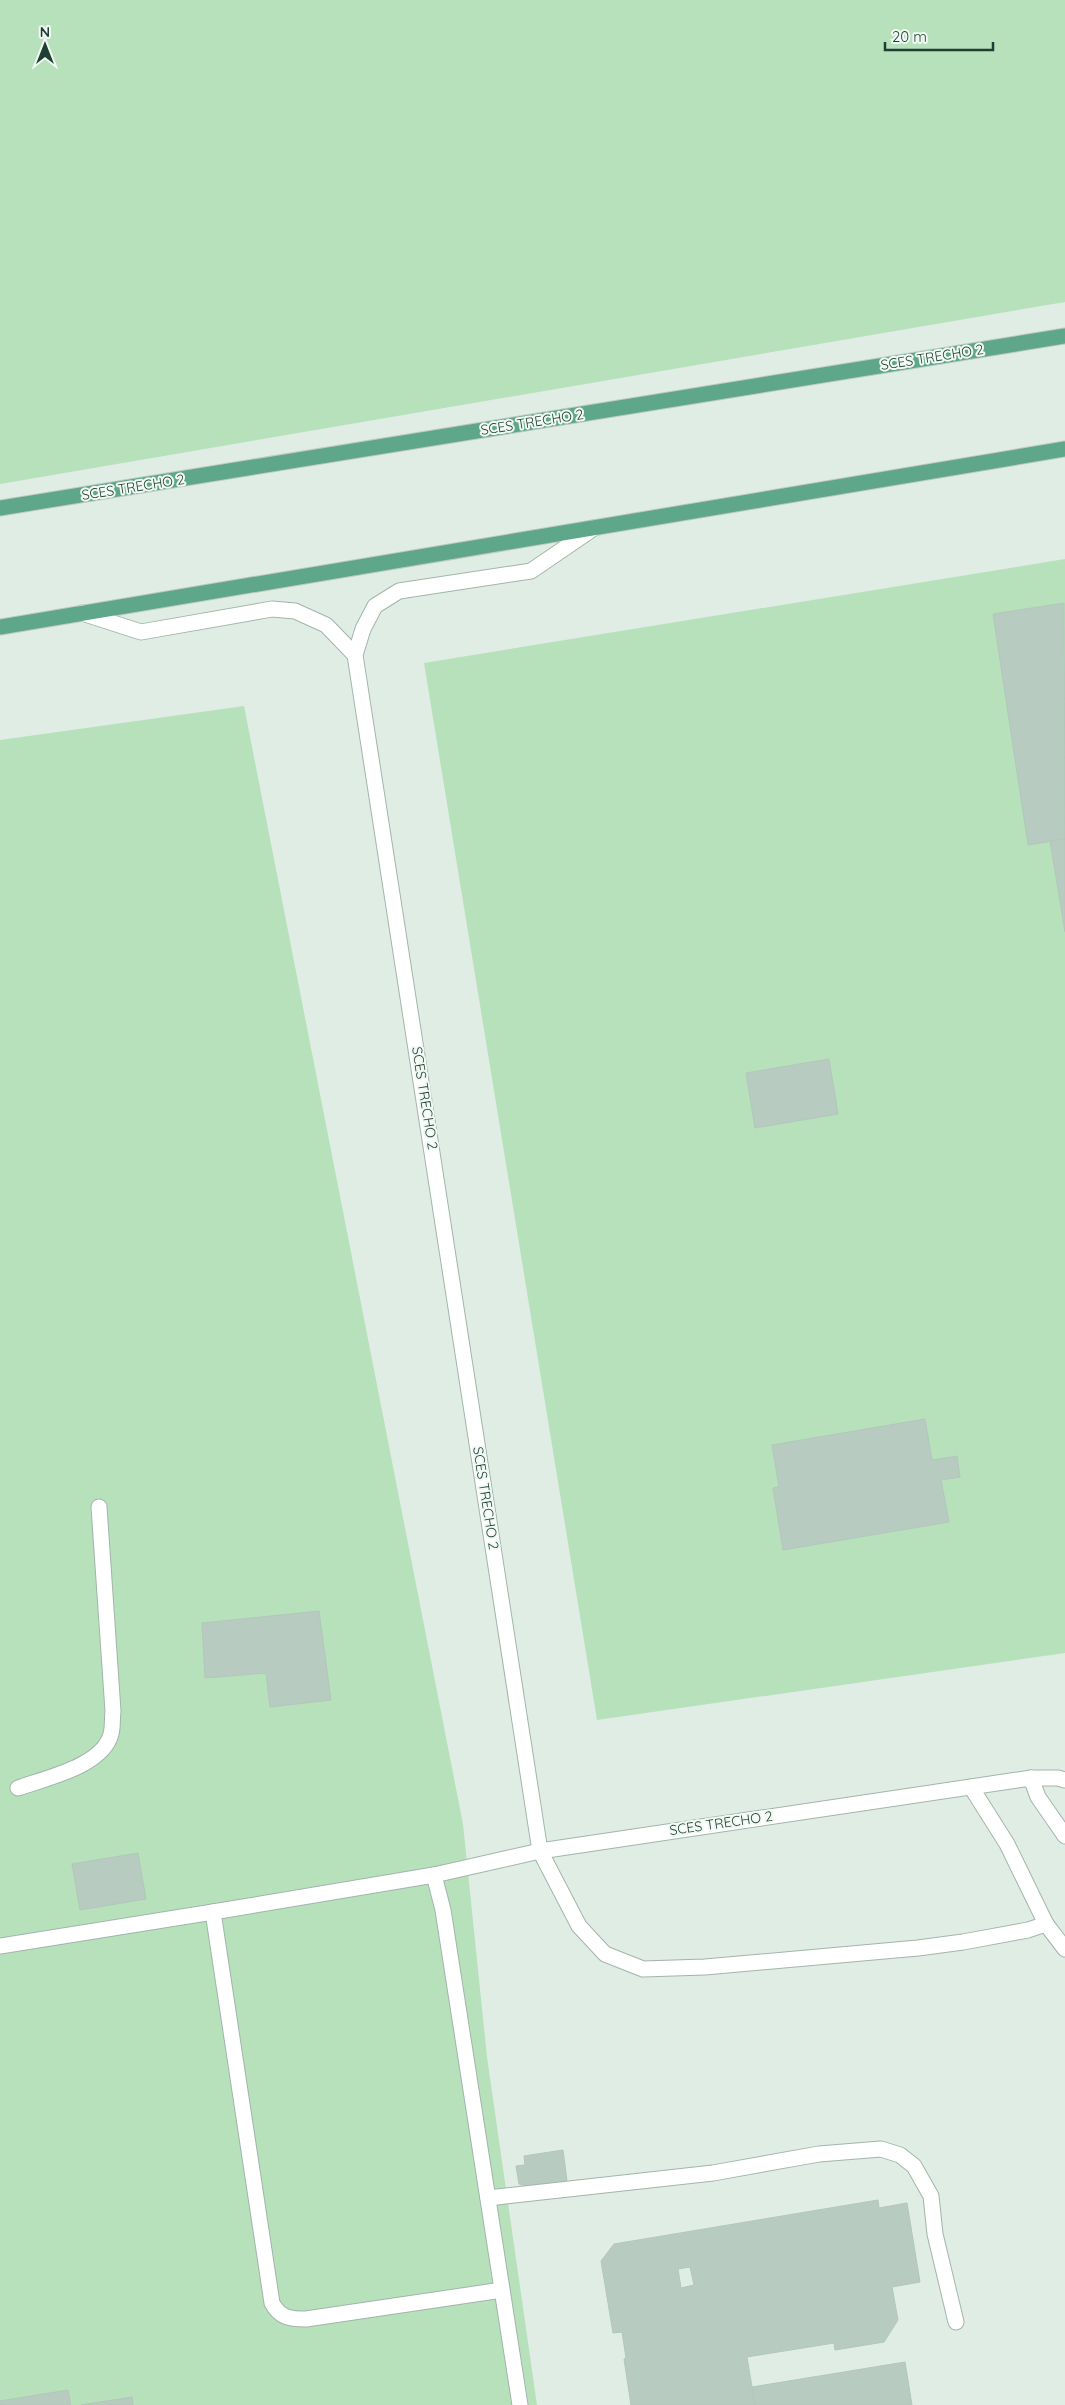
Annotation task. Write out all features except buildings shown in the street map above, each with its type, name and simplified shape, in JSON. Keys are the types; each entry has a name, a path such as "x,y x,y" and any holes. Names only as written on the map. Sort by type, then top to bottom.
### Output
{"main road":[{"name":"SCES TRECHO 2","path":"0,508 1065,336"},
{"name":"SCES TRECHO 2","path":"0,627 1065,449"}],"lane":[{"name":"SCES TRECHO 2","path":"594,528 531,571 399,591 375,606 363,630 355,655 540,1851 1031,1778 1058,1778 1065,1780"},
{"name":"SCES TRECHO 2","path":"82,613 141,632 272,609 295,611 326,625 355,655"},
{"path":"18,1788 85,1764 102,1752 112,1734 113,1711 99,1507"},
{"path":"1031,1778 1038,1797 1065,1836"},
{"path":"971,1787 1007,1844 1046,1924 1065,1948"},
{"path":"0,1946 434,1875 540,1851 579,1926 605,1954 642,1969 705,1967 918,1948 1028,1930 1046,1924"},
{"path":"434,1875 443,1910 520,2405"},
{"path":"213,1912 272,2303 278,2313 290,2319 306,2319 502,2290"},
{"path":"488,2198 713,2173 819,2154 881,2149 900,2154 914,2166 931,2196 935,2234 956,2322"}],"green space":[{"path":"0,0 1065,0 1065,302 0,484"},
{"path":"1065,559 1065,1653 597,1720 424,663"},
{"path":"244,706 463,1824 487,2057 537,2405 0,2405 0,740"}]}
